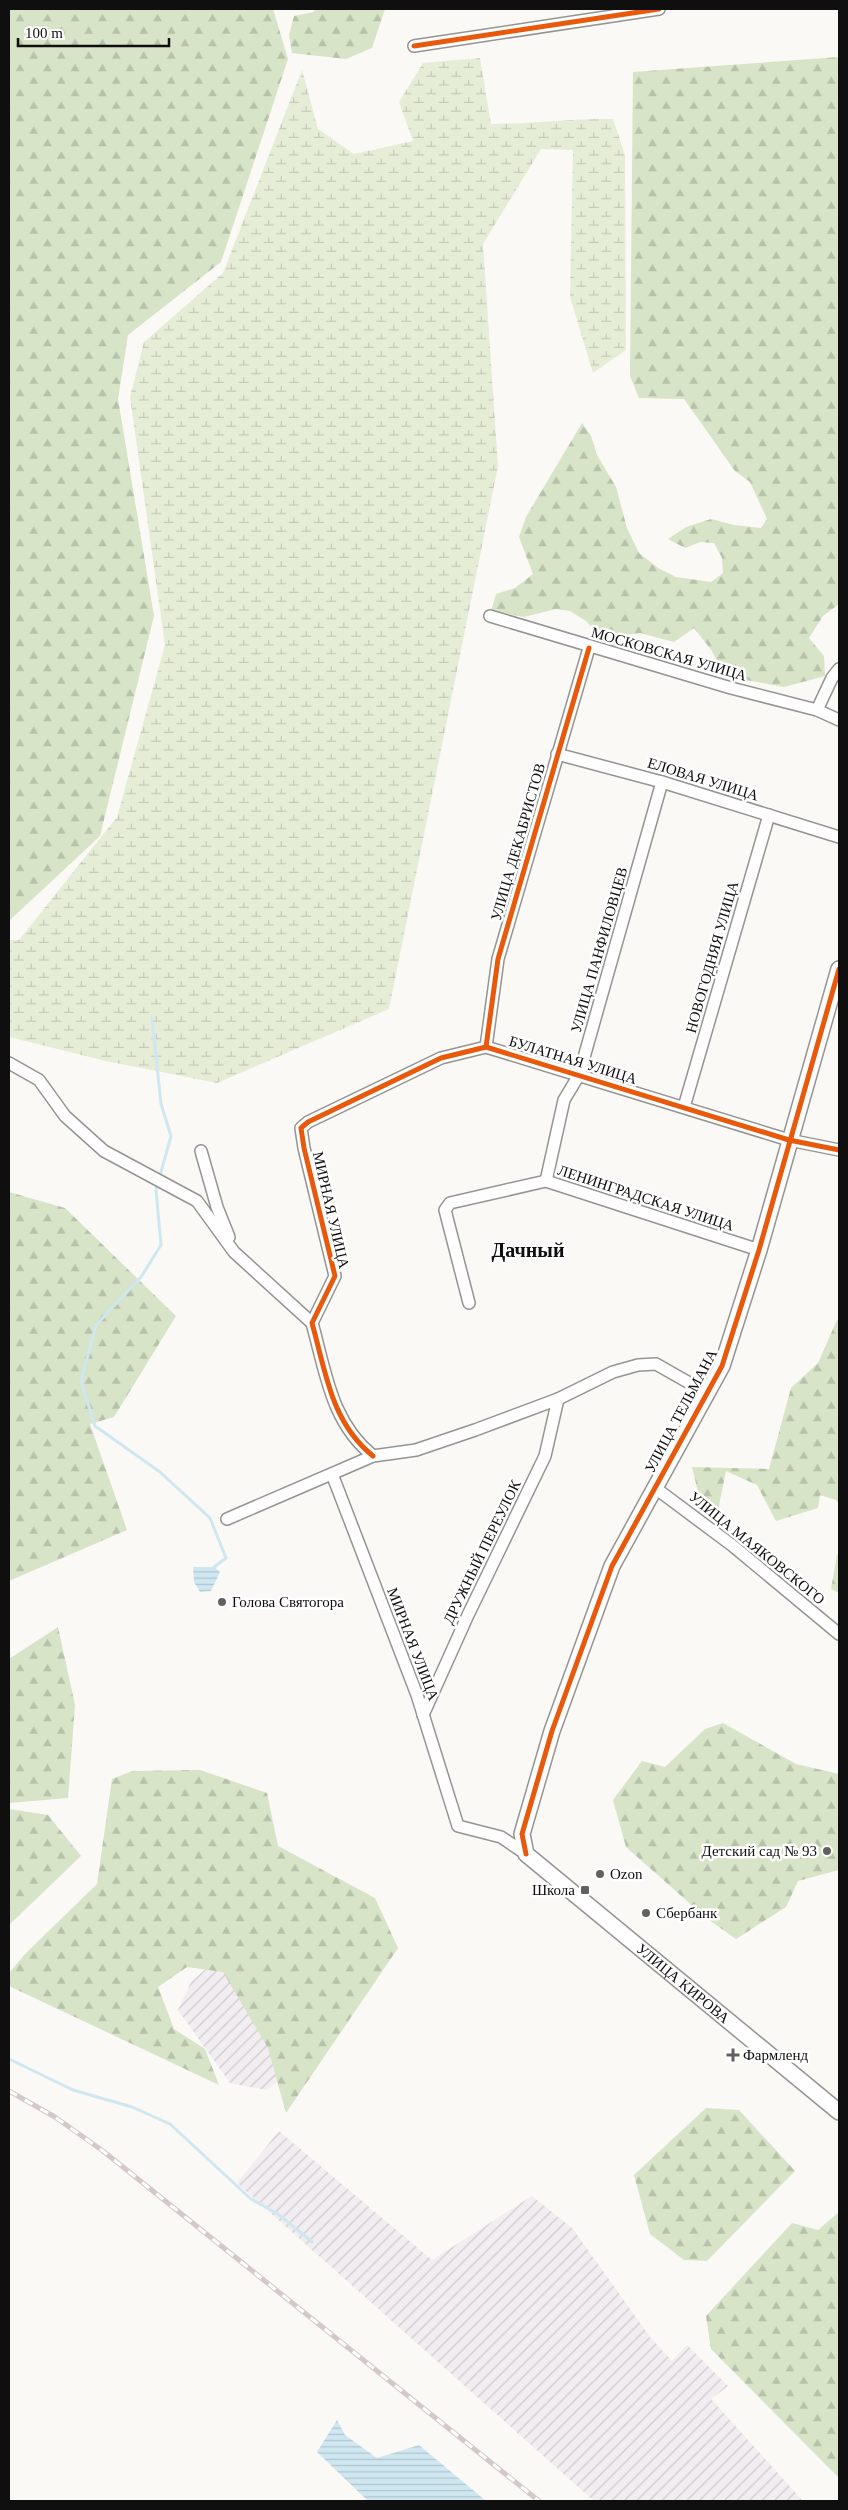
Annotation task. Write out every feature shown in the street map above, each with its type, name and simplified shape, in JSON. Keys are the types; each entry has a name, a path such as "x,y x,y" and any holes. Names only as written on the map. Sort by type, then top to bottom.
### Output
{"street":[{"path":"414,46 660,9"},
{"name":"МОСКОВСКАЯ УЛИЦА","path":"490,616 589,648 817,710 839,720"},
{"name":"УЛИЦА ДЕКАБРИСТОВ","path":"486,1047 498,959 589,648"},
{"path":"817,710 832,678 839,669"},
{"name":"ЕЛОВАЯ УЛИЦА","path":"557,754 662,782 839,837"},
{"name":"УЛИЦА ПАНФИЛОВЦЕВ","path":"546,1181 564,1100 579,1076 662,782"},
{"name":"НОВОГОДНЯЯ УЛИЦА","path":"684,1107 769,815"},
{"name":"УЛИЦА ТЕЛЬМАНА","path":"526,1854 522,1834 552,1731 612,1566 722,1366 759,1250 839,969"},
{"name":"БУЛАТНАЯ УЛИЦА","path":"301,1128 441,1058 486,1047 789,1140 839,1150"},
{"path":"9,1063 39,1080 65,1116 104,1151 197,1202 234,1252 312,1323 333,1398 342,1422 357,1442 373,1456"},
{"name":"МИРНАЯ УЛИЦА","path":"301,1128 335,1276 312,1323"},
{"path":"201,1151 217,1207 234,1252"},
{"name":"ЛЕНИНГРАДСКАЯ УЛИЦА","path":"469,1303 445,1210 450,1203 546,1181 759,1250"},
{"path":"227,1519 373,1456 416,1450 558,1399 613,1372 638,1365 656,1364 707,1393"},
{"name":"ДРУЖНЫЙ ПЕРЕУЛОК","path":"423,1714 468,1615 545,1456 558,1399"},
{"name":"МИРНАЯ УЛИЦА","path":"332,1474 423,1714 458,1826 501,1837 526,1854"},
{"name":"УЛИЦА МАЯКОВСКОГО","path":"654,1487 733,1546 839,1634"},
{"name":"УЛИЦА КИРОВА","path":"526,1854 839,2112"}],"shaded area":[{"path":"209,1966 233,1971 270,2035 280,2079 267,2090 230,2083 178,2010 191,1982"},
{"path":"279,2131 432,2260 532,2196 573,2229 650,2337 672,2361 687,2345 728,2386 711,2399 803,2501 594,2501 237,2183"}],"green space":[{"path":"9,9 273,9 288,59 221,262 128,335 118,399 154,616 100,836 9,921"},
{"path":"315,9 385,9 372,48 346,59 292,53 289,35 294,16 314,12"},
{"path":"839,57 839,604 823,616 809,638 824,656 825,676 784,687 724,676 712,651 694,628 674,642 640,633 618,636 594,630 586,621 570,611 556,609 524,617 491,611 496,594 515,588 533,574 519,537 526,517 582,423 591,436 597,455 616,487 627,528 639,553 658,568 676,577 711,582 723,573 722,558 714,543 700,542 685,548 668,539 686,527 711,519 734,525 761,528 767,519 750,482 735,471 684,399 639,398 630,376 633,72"},
{"path":"480,58 491,124 613,119 625,155 626,350 593,373 570,297 573,150 541,149 483,244 498,466 389,1009 217,1083 106,1061 9,1037 9,940 19,940 117,817 165,645 130,397 144,342 223,273 302,70 318,129 354,154 413,141 399,102 423,63"},
{"path":"9,1192 65,1208 176,1316 114,1417 90,1424 127,1530 9,1581"},
{"path":"837,1320 839,1320 839,1504 836,1500 820,1495 818,1508 776,1521 757,1485 726,1471 715,1525 698,1492 692,1467 769,1469 791,1388 818,1363"},
{"path":"839,1554 839,1593 831,1589 837,1555"},
{"path":"58,1627 75,1705 68,1798 9,1803 9,1659"},
{"path":"723,1723 796,1764 839,1774 839,1870 798,1881 786,1907 736,1939 705,1917 626,1847 613,1800 642,1761 665,1767 705,1729"},
{"path":"200,1770 267,1793 278,1846 375,1898 398,1948 286,2113 268,2048 223,1972 187,1967 158,1987 174,2029 205,2049 219,2085 9,1986 9,1973 26,1953 97,1884 112,1779 132,1771"},
{"path":"9,1809 48,1815 81,1856 9,1925"},
{"path":"706,2108 739,2110 795,2171 707,2261 684,2260 650,2234 634,2175"},
{"path":"839,2212 839,2478 711,2349 706,2316 792,2223 818,2230"}],"water":[{"path":"193,1567 214,1567 220,1572 211,1591 200,1592 194,1582"},
{"path":"337,2420 345,2435 377,2458 419,2445 486,2501 368,2501 317,2452"}],"waterway":[{"path":"152,1018 161,1104 171,1136 156,1190 161,1245 141,1277 96,1325 81,1381 95,1426 160,1472 210,1518 226,1558 214,1567"},
{"path":"9,2059 73,2090 132,2107 170,2124 251,2199 278,2214 312,2242"}],"railway":[{"path":"9,2091 55,2117 103,2151 539,2501"}],"cycle path":[{"path":"414,46 659,9"},
{"path":"486,1047 498,959 589,648"},
{"path":"526,1854 522,1834 552,1731 612,1566 722,1366 759,1250 839,969"},
{"path":"373,1456 359,1443 339,1412 326,1378 312,1323 335,1276 304,1148 301,1128 308,1122 441,1058 486,1047 789,1140 839,1150"}],"place":[{"name":"Голова Святогора","path":"222,1602"},
{"name":"Детский сад № 93","path":"827,1851"},
{"name":"Ozon","path":"600,1874"},
{"name":"Школа","path":"585,1890"},
{"name":"Сбербанк","path":"646,1913"},
{"name":"Фармленд","path":"733,2055"}],"district":[{"name":"Дачный","path":"528,1250"}]}
